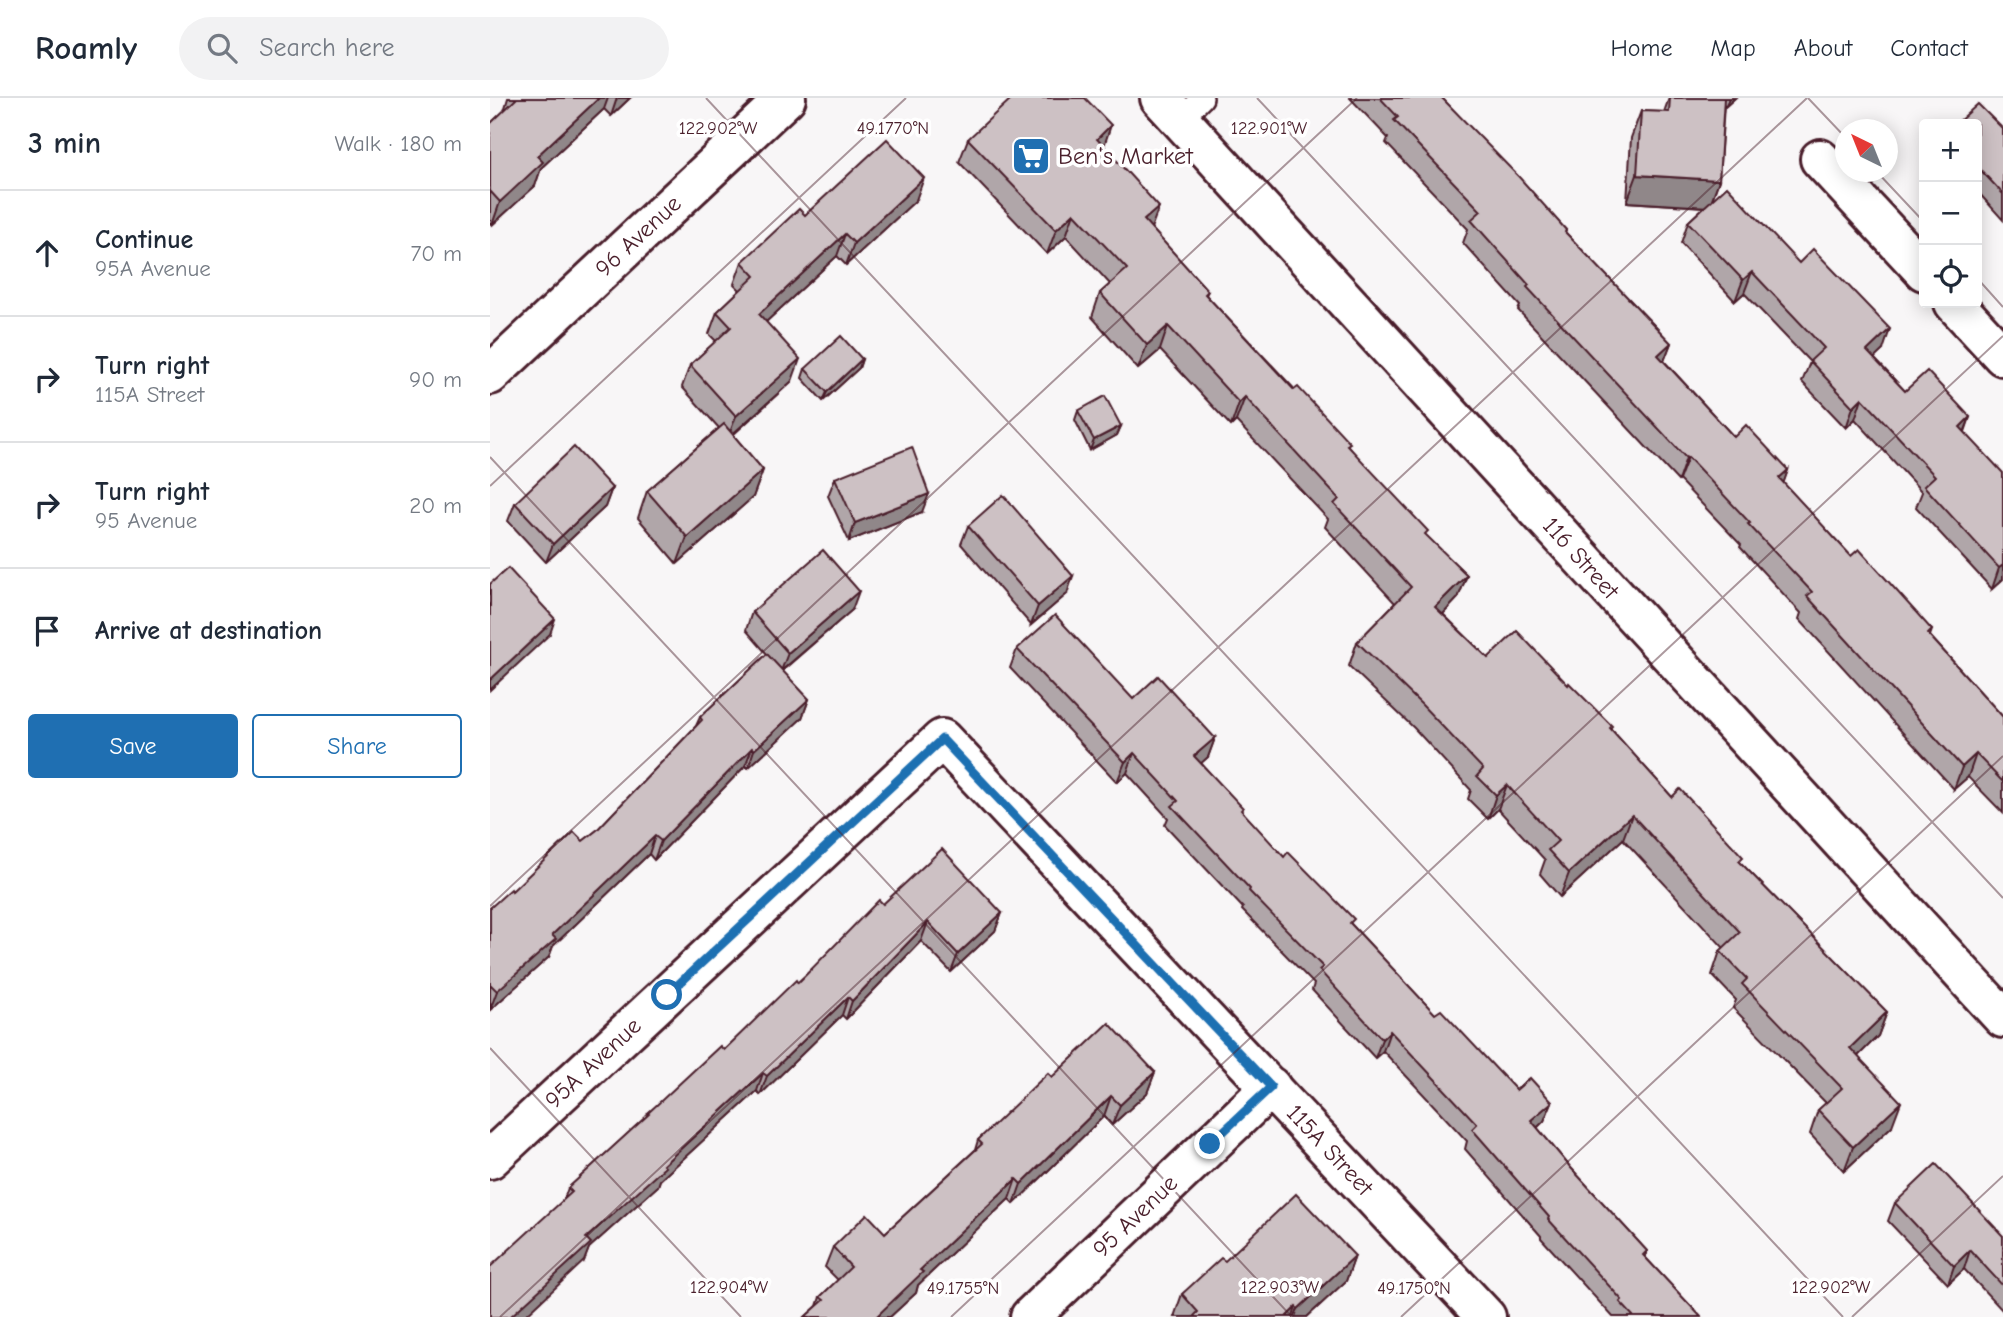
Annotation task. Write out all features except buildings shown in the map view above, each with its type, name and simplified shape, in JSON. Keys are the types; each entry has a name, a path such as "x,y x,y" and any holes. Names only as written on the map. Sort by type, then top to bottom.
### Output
{"street":[{"name":"96 Avenue","path":"490,375 786,98"},
{"name":"116 Street","path":"1180,105 2003,1018"},
{"path":"1820,159 1919,266"},
{"path":"1959,308 2003,356"},
{"name":"115A Street","path":"942,739 1486,1317"},
{"name":"95A Avenue","path":"490,1159 942,739"},
{"name":"95 Avenue","path":"1030,1317 1271,1087"}],"place":[{"name":"Ben's Market","path":"1031,156"}],"route":[{"path":"667,995 942,739 1271,1087 1210,1144"}]}
